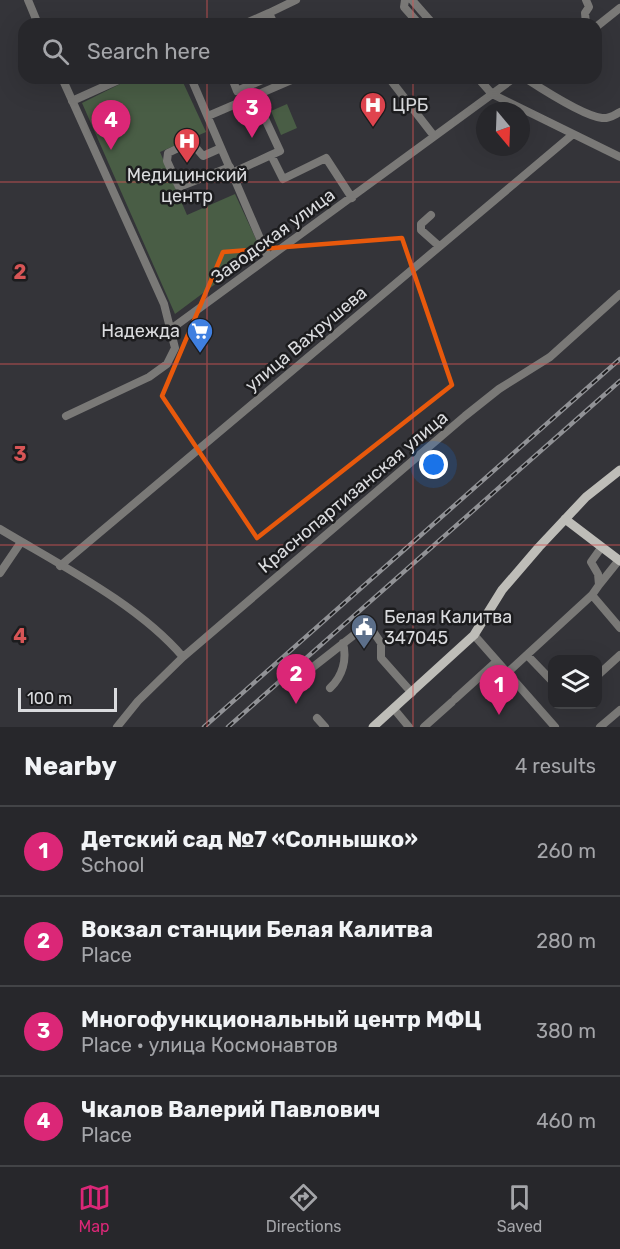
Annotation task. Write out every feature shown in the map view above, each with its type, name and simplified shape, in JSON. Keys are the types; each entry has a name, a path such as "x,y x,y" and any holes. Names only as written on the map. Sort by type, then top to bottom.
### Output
{"main road":[{"path":"373,727 474,635 502,590 585,497 620,470"},
{"path":"565,519 619,560"}],"street":[{"path":"28,0 36,18"},
{"path":"257,18 296,0"},
{"path":"405,0 404,7 414,18"},
{"path":"412,0 428,18"},
{"path":"585,18 585,13 589,8 586,0"},
{"path":"602,22 620,8"},
{"path":"268,13 271,18"},
{"path":"65,84 164,304 175,348 167,364 149,377 66,416"},
{"path":"72,101 110,84"},
{"path":"194,84 268,257"},
{"path":"234,84 237,91 253,84"},
{"path":"208,116 281,84"},
{"path":"394,84 434,136"},
{"path":"483,84 492,94 620,158"},
{"name":"Заводская улица","path":"171,329 506,84"},
{"path":"534,84 552,96 601,118 611,117 620,112"},
{"path":"221,148 203,156 191,142 168,153 167,160 179,187 280,152 254,95"},
{"name":"улица Вахрушева","path":"60,566 572,135"},
{"path":"271,155 283,179 326,158 352,198"},
{"path":"431,215 421,224 422,230 439,246"},
{"name":"Краснопартизанская улица","path":"117,727 138,701 183,657 465,416 499,389 550,357 620,294"},
{"path":"0,529 128,608 166,638 183,657"},
{"path":"0,573 21,542"},
{"path":"599,585 598,574 591,562 602,548"},
{"path":"507,673 592,596 619,560"},
{"path":"592,596 620,627"},
{"path":"299,678 368,624 381,643 381,658 412,693"},
{"path":"474,635 555,727"},
{"path":"330,688 336,683 347,657 343,643"},
{"path":"527,655 548,677"},
{"path":"602,671 620,655"},
{"path":"424,727 497,660"},
{"path":"394,709 409,727"},
{"path":"600,727 620,710"},
{"path":"317,718 326,727"}],"highlighted area":[{"path":"402,238 452,385 257,538 162,396 223,252"}],"green space":[{"path":"120,84 184,84 206,132 160,152 187,215 235,194 261,250 175,314 82,103"},
{"path":"287,104 297,128 281,135 271,111"}],"railway":[{"path":"204,727 620,359"},
{"path":"228,727 620,381"}],"place":[{"name":"ЦРБ","path":"373,128"},
{"name":"Многофункциональный центр МФЦ","path":"252,138"},
{"name":"Чкалов Валерий Павлович","path":"111,150"},
{"name":"Медицинский центр","path":"187,164"},
{"name":"Надежда","path":"200,354"},
{"name":"Белая Калитва 347045","path":"364,650"},
{"name":"Вокзал станции Белая Калитва","path":"296,704"},
{"name":"Детский сад №7 «Солнышко»","path":"499,715"}]}
